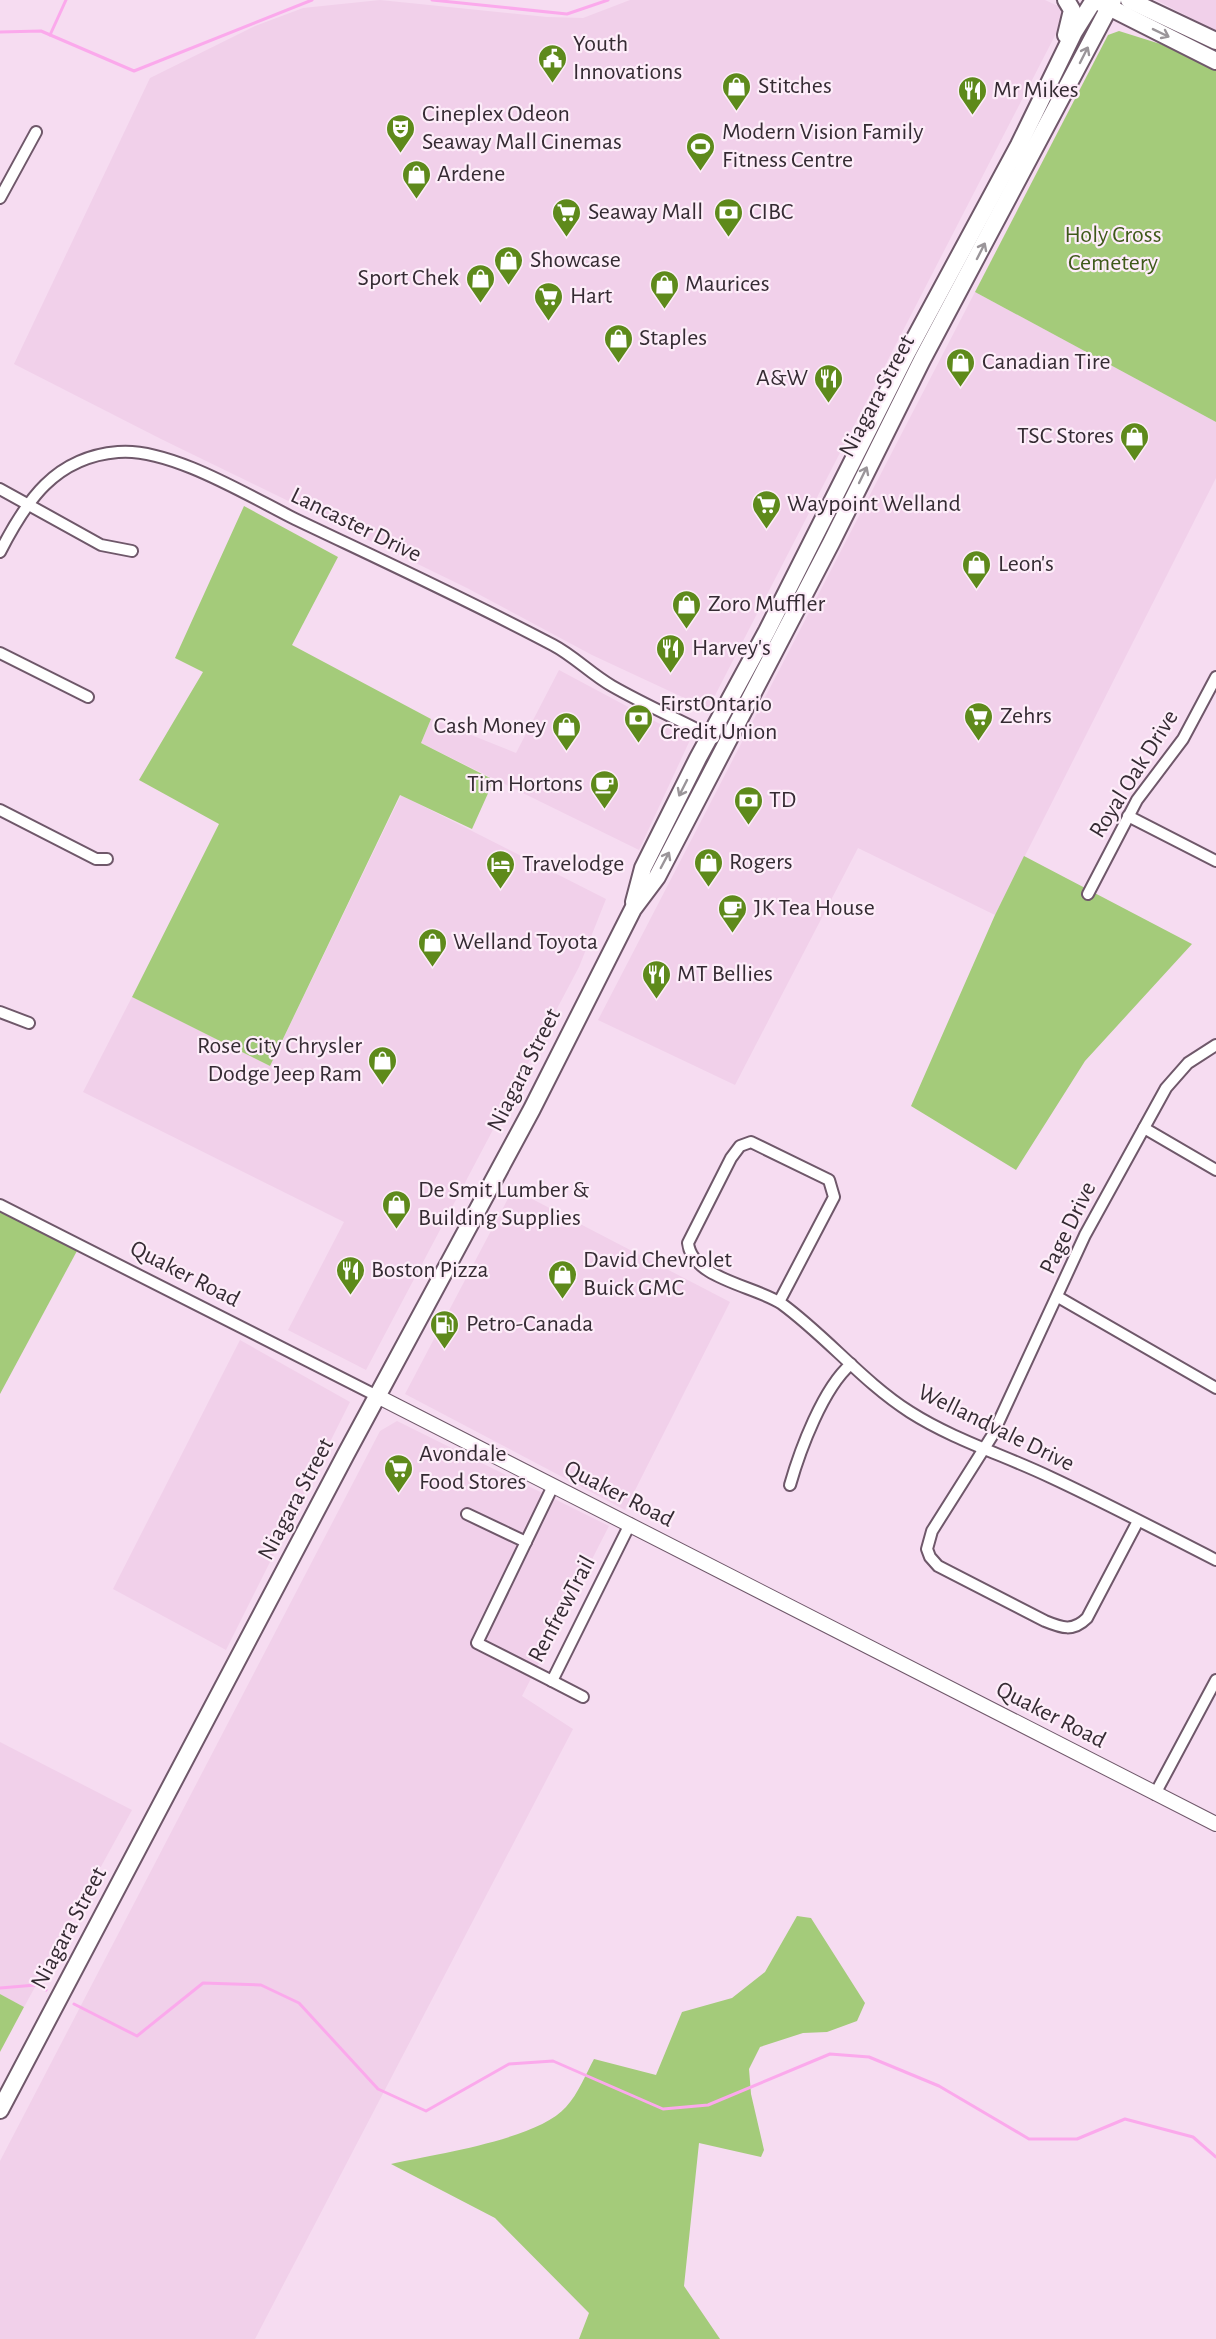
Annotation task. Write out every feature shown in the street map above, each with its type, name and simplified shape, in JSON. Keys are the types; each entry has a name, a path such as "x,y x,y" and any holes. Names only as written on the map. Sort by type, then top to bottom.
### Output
{"main road":[{"path":"1051,78 1057,55 1071,24 1072,10 1066,0"},
{"path":"1129,0 1216,41"},
{"path":"1103,2 1216,61"},
{"name":"Niagara Street","path":"633,909 643,868 827,515 897,372 1019,145 1074,32 1103,2"},
{"name":"Niagara Street","path":"0,2110 377,1396 532,1109 633,909 657,877 1103,2"}],"street":[{"path":"0,198 36,132"},
{"name":"Lancaster Drive","path":"0,552 27,504 40,488 61,472 88,459 117,452 136,452 195,469 553,645 610,685 726,744"},
{"path":"0,489 100,545 132,551"},
{"path":"0,653 88,697"},
{"name":"Royal Oak Drive","path":"1088,894 1137,800 1183,739 1216,678"},
{"path":"0,810 96,859 107,859"},
{"path":"1128,816 1216,861"},
{"path":"0,1012 29,1023"},
{"name":"Page Drive","path":"1138,1521 1087,1618 1078,1626 1070,1628 1062,1628 1045,1621 938,1566 928,1553 928,1540 936,1523 983,1449 1058,1298 1085,1235 1144,1128 1173,1078 1188,1063 1216,1045"},
{"path":"1144,1128 1216,1170"},
{"name":"Wellandvale Drive","path":"779,1302 834,1197 829,1180 751,1142 740,1146 731,1158 688,1243 689,1254 698,1264 754,1293 779,1302 907,1410 983,1449 1049,1476 1216,1560"},
{"name":"Quaker Road","path":"0,1205 1216,1824"},
{"path":"1058,1298 1216,1388"},
{"path":"790,1485 802,1444 841,1373 851,1364"},
{"name":"RenfrewTrail","path":"553,1486 477,1643 552,1681 630,1524"},
{"path":"467,1514 526,1542"},
{"path":"1155,1794 1216,1680"},
{"path":"552,1681 582,1697"}],"shaded area":[{"path":"380,0 547,17 583,18 630,0 1045,0 1060,7 1063,20 708,709 592,655 467,588 161,439 14,364 150,78 255,26 303,8"},
{"path":"1156,0 1216,0 1216,31"},
{"path":"975,292 1216,422 1216,478 995,915 858,848 735,1085 598,1020"},
{"path":"559,670 690,740 639,850 421,743 431,719 516,753"},
{"path":"401,795 606,899 579,967 366,1370 288,1330 344,1222 83,1092 132,997 270,1066"},
{"path":"513,1189 730,1302 625,1510 405,1394"},
{"path":"240,1340 350,1402 226,1650 113,1589"},
{"path":"397,1421 609,1526 522,1696 573,1729 255,2339 0,2339 0,2161 380,1431"},
{"path":"0,1742 132,1810 24,2007 0,1994"}],"green space":[{"name":"Holy Cross Cemetery","path":"1119,31 1170,47 1216,70 1216,422 975,292 1108,35"},
{"path":"244,506 338,557 292,645 431,719 421,743 494,780 472,829 400,795 270,1066 132,997 219,824 139,780 203,672 175,658"},
{"path":"1024,856 1192,944 1085,1061 1016,1170 911,1106 995,915"},
{"path":"0,1212 78,1249 0,1394"},
{"path":"797,1916 811,1918 865,2003 857,2021 827,2032 803,2033 760,2047 749,2069 751,2094 764,2150 761,2157 699,2143 684,2286 720,2339 579,2339 589,2313 495,2218 391,2164 484,2144 509,2137 552,2119 570,2102 594,2059 656,2075 682,2012 732,1998 765,1972"},
{"path":"0,1994 24,2007 0,2052"}],"waterway":[{"path":"50,35 66,0"},
{"path":"0,32 41,31 134,71 312,0"},
{"path":"432,0 567,14 608,0"},
{"path":"74,2004 137,2036 203,1983 261,1985 299,2003 378,2089 426,2111 509,2064 553,2061 663,2109 708,2105 830,2054 869,2057 939,2086 1029,2139 1077,2139 1125,2119 1193,2137 1216,2157"},
{"path":"0,1988 36,1985 46,1990"}],"place":[{"name":"Youth Innovations","path":"552,84"},
{"name":"Stitches","path":"737,112"},
{"name":"Mr Mikes","path":"972,116"},
{"name":"Cineplex Odeon Seaway Mall Cinemas","path":"401,154"},
{"name":"Modern Vision Family Fitness Centre","path":"701,172"},
{"name":"Ardene","path":"416,200"},
{"name":"Seaway Mall","path":"567,238"},
{"name":"CIBC","path":"728,238"},
{"name":"Showcase","path":"509,286"},
{"name":"Sport Chek","path":"480,304"},
{"name":"Maurices","path":"664,310"},
{"name":"Hart","path":"549,322"},
{"name":"Staples","path":"618,364"},
{"name":"Canadian Tire","path":"961,388"},
{"name":"A&W","path":"829,404"},
{"name":"TSC Stores","path":"1135,462"},
{"name":"Waypoint Welland","path":"766,530"},
{"name":"Leon's","path":"977,590"},
{"name":"Zoro Muffler","path":"687,630"},
{"name":"Harvey's","path":"671,674"},
{"name":"Zehrs","path":"979,742"},
{"name":"FirstOntario Credit Union","path":"639,744"},
{"name":"Cash Money","path":"567,752"},
{"name":"Tim Hortons","path":"604,810"},
{"name":"TD","path":"748,826"},
{"name":"Rogers","path":"708,888"},
{"name":"Travelodge","path":"501,890"},
{"name":"JK Tea House","path":"733,934"},
{"name":"Welland Toyota","path":"432,968"},
{"name":"MT Bellies","path":"656,1000"},
{"name":"Rose City Chrysler Dodge Jeep Ram","path":"383,1086"},
{"name":"De Smit Lumber & Building Supplies","path":"397,1230"},
{"name":"Boston Pizza","path":"350,1296"},
{"name":"David Chevrolet Buick GMC","path":"562,1300"},
{"name":"Petro-Canada","path":"445,1350"},
{"name":"Avondale Food Stores","path":"398,1494"}]}
